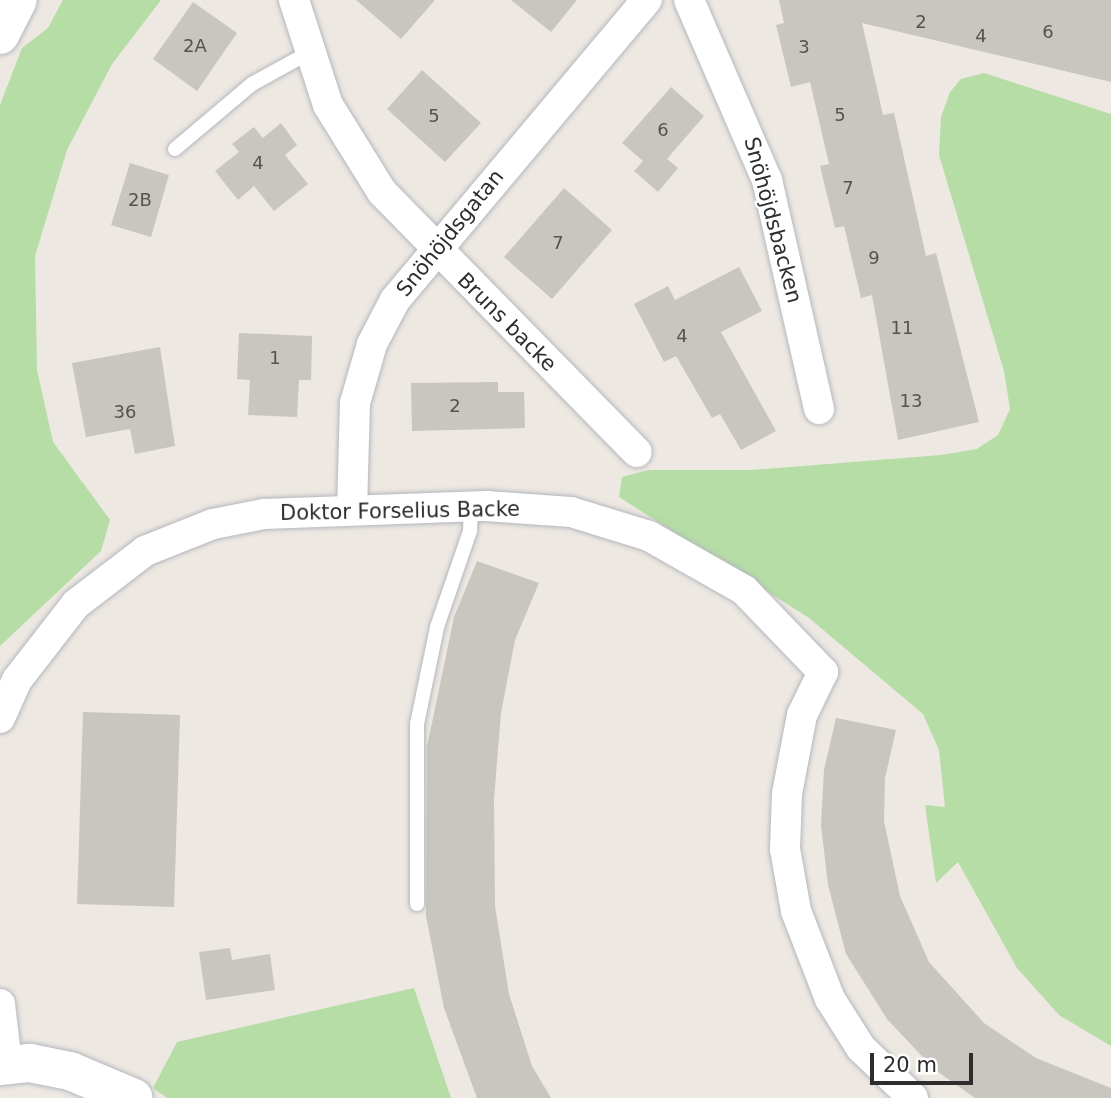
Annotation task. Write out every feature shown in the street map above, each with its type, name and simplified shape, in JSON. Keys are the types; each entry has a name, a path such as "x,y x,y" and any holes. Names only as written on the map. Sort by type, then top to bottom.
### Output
{"street":[{"path":"0,35 18,0"},
{"name":"Bruns backe","path":"294,0 310,52 352,151 435,251 637,452"},
{"name":"Snöhöjdsgatan","path":"352,510 350,448 360,375 396,300 647,0"},
{"name":"Snöhöjdsbacken","path":"689,0 767,180 820,409"},
{"name":"Doktor Forselius Backe","path":"0,718 17,680 53,628 145,551 190,530 240,517 471,506 607,519 684,552 744,590 823,672 802,715 787,794 785,849 796,911 830,999 854,1038 913,1098"},
{"path":"0,1004 4,1065 70,1071 134,1098"}],"lane":[{"path":"175,149 252,84 310,52"},
{"path":"417,904 417,724 437,627 470,531 471,506"}],"green space":[{"path":"63,0 161,0 112,64 67,150 35,256 37,370 53,442 110,520 101,551 0,646 0,105 22,48 48,28"},
{"path":"984,73 1111,114 1111,1046 1059,1015 1017,968 958,862 936,883 925,805 945,807 939,750 923,714 809,618 619,497 622,477 649,470 751,470 941,455 977,449 998,435 1010,409 1004,371 939,155 941,117 950,92 961,79"},
{"path":"414,988 451,1098 167,1098 153,1088 177,1042"}],"building":[{"path":"356,0 435,0 401,39"},
{"path":"511,0 577,0 551,32"},
{"path":"779,0 1111,0 1111,82 862,23 883,115 894,113 926,256 936,253 979,422 898,440 872,295 861,298 844,226 835,228 820,166 829,164 810,82 791,87 776,25 784,23"},
{"path":"193,2 237,33 197,91 153,59"},
{"path":"422,70 481,123 445,162 387,109"},
{"path":"671,87 704,116 667,159 678,168 658,192 634,171 643,161 622,143"},
{"path":"281,123 297,145 285,155 308,184 274,211 254,186 238,200 215,171 239,152 232,144 254,127 263,138"},
{"path":"130,163 169,175 151,237 111,225"},
{"path":"564,188 612,230 552,299 504,257"},
{"path":"739,267 762,311 721,332 776,431 741,450 720,414 712,418 676,356 664,362 634,304 668,286 675,300"},
{"path":"239,333 312,336 311,380 299,380 297,417 248,415 250,380 237,379"},
{"path":"160,347 175,446 135,454 130,429 86,437 72,363"},
{"path":"498,382 498,392 524,392 525,428 412,431 411,383"},
{"path":"477,561 539,583 515,640 501,713 494,799 495,906 509,994 532,1066 551,1098 477,1098 444,1008 426,916 427,747 454,617"},
{"path":"83,712 180,715 174,907 77,904"},
{"path":"836,718 896,730 885,778 884,821 900,896 929,962 984,1023 1036,1058 1111,1088 1111,1098 975,1098 934,1069 887,1019 846,954 828,885 821,825 824,770"},
{"path":"230,948 232,960 270,954 275,990 206,1000 199,952"}]}
